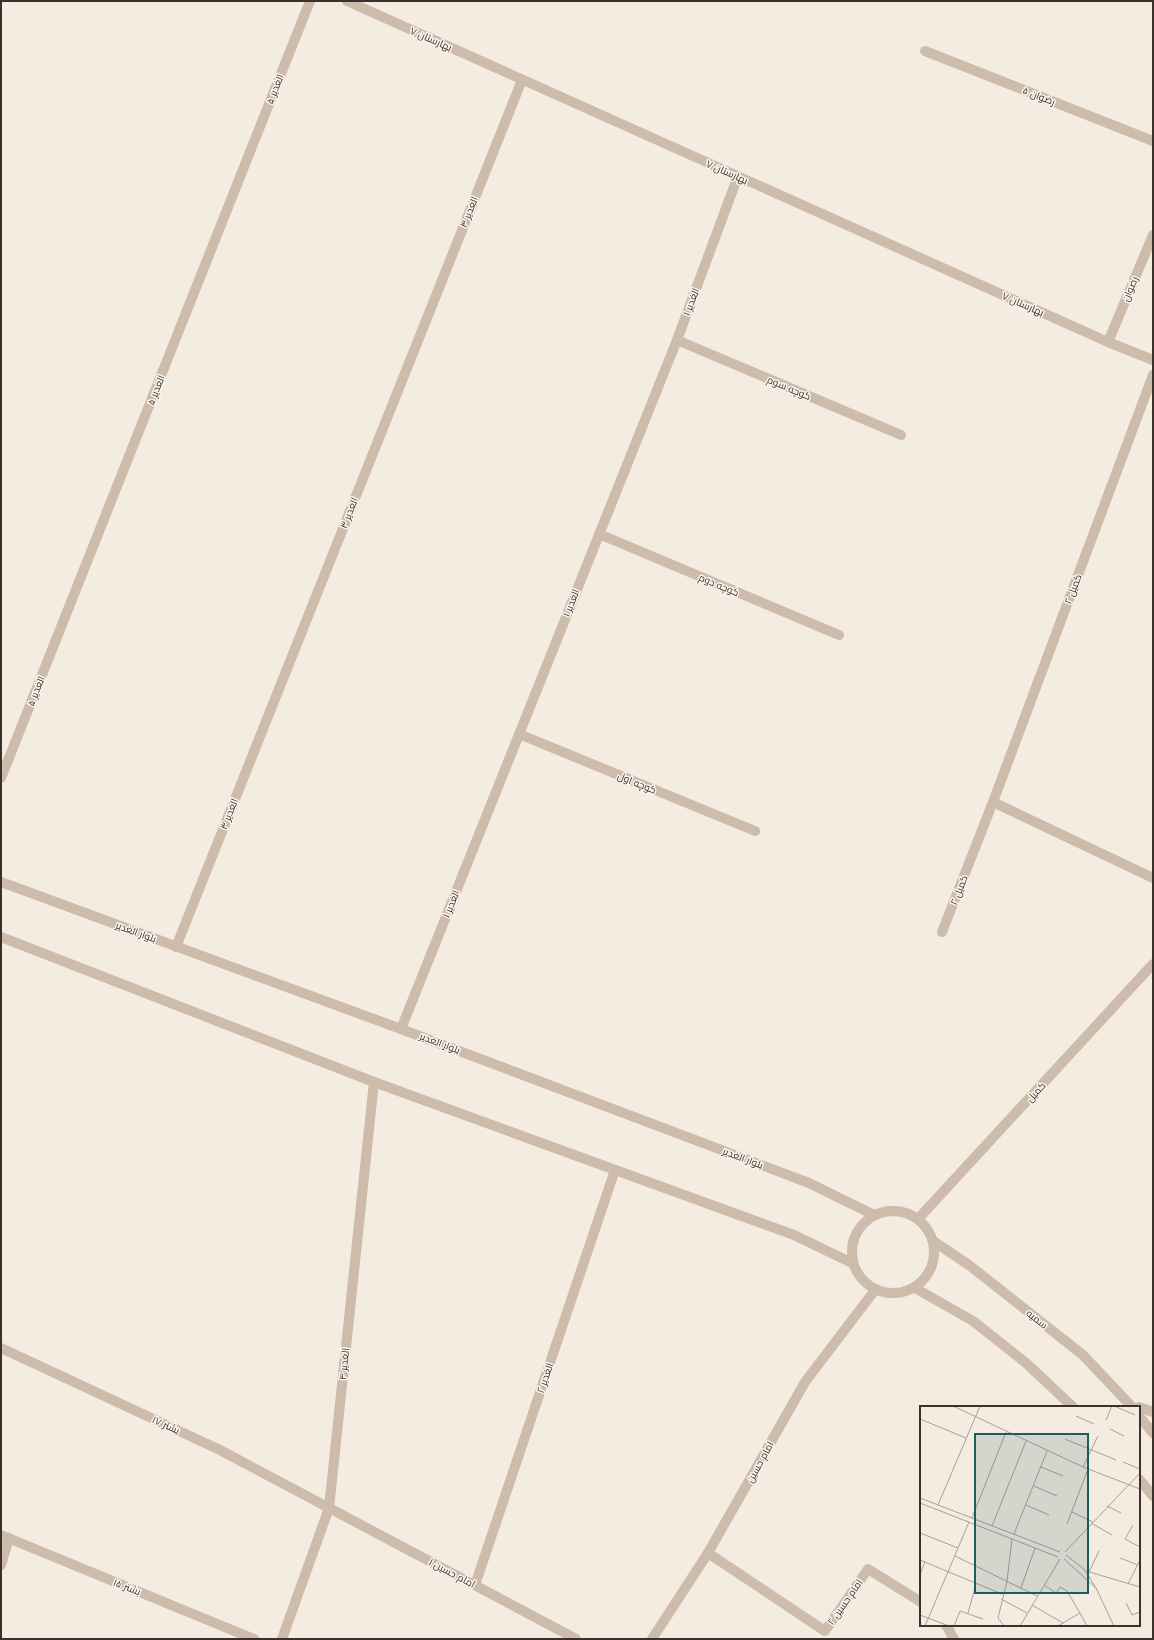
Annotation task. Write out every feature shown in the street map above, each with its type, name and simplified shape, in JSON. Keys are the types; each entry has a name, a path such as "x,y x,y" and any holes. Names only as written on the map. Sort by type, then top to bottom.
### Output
{"street":[{"name":"الغدیر ۵","path":"1,778 310,1"},
{"name":"بهارستان ۷","path":"347,1 1108,342 1153,360"},
{"name":"رضوان ۵","path":"924,51 1153,141"},
{"name":"الغدیر ۳","path":"176,947 522,80"},
{"name":"الغدیر ۱","path":"401,1029 676,340 738,176"},
{"name":"رضوان","path":"1108,342 1153,235"},
{"name":"کوچه سوم","path":"676,340 901,436"},
{"name":"کمیل ۲","path":"942,932 993,802 1153,376"},
{"name":"کوچه دوم","path":"599,534 839,635"},
{"name":"کوچه اول","path":"519,734 755,831"},
{"path":"993,802 1153,878"},
{"name":"بلوار الغدیر","path":"1,882 401,1029 809,1183 874,1215"},
{"path":"1,937 374,1082 794,1235 852,1263"},
{"name":"کمیل","path":"918,1219 1153,964"},
{"name":"الغدیر ۴","path":"282,1639 329,1508 374,1082"},
{"name":"الغدیر ۲","path":"475,1585 615,1170"},
{"path":"897,1211 918,1219 927,1229 933,1241 934,1255 932,1268 925,1279 914,1288 902,1293 888,1294 875,1290 865,1283 857,1274 852,1263 851,1252 853,1240 865,1221 874,1215 897,1211"},
{"name":"سمیه","path":"933,1241 969,1265 1083,1355 1135,1406"},
{"path":"914,1288 973,1321 1026,1364 1072,1406"},
{"name":"امام حسین","path":"652,1639 708,1553 805,1382 875,1290"},
{"name":"بشتر ۱۷","path":"1,1348 220,1450 329,1508"},
{"path":"1140,1408 1153,1412"},
{"path":"1140,1417 1153,1433"},
{"path":"1140,1480 1153,1496"},
{"name":"امام حسین ۱","path":"329,1508 576,1639"},
{"path":"1,1566 5,1536"},
{"name":"بشتر ۱۵","path":"5,1536 254,1639"},
{"name":"امام حسین ۲","path":"708,1553 825,1631 868,1569 920,1601"},
{"path":"947,1626 954,1639"}]}
